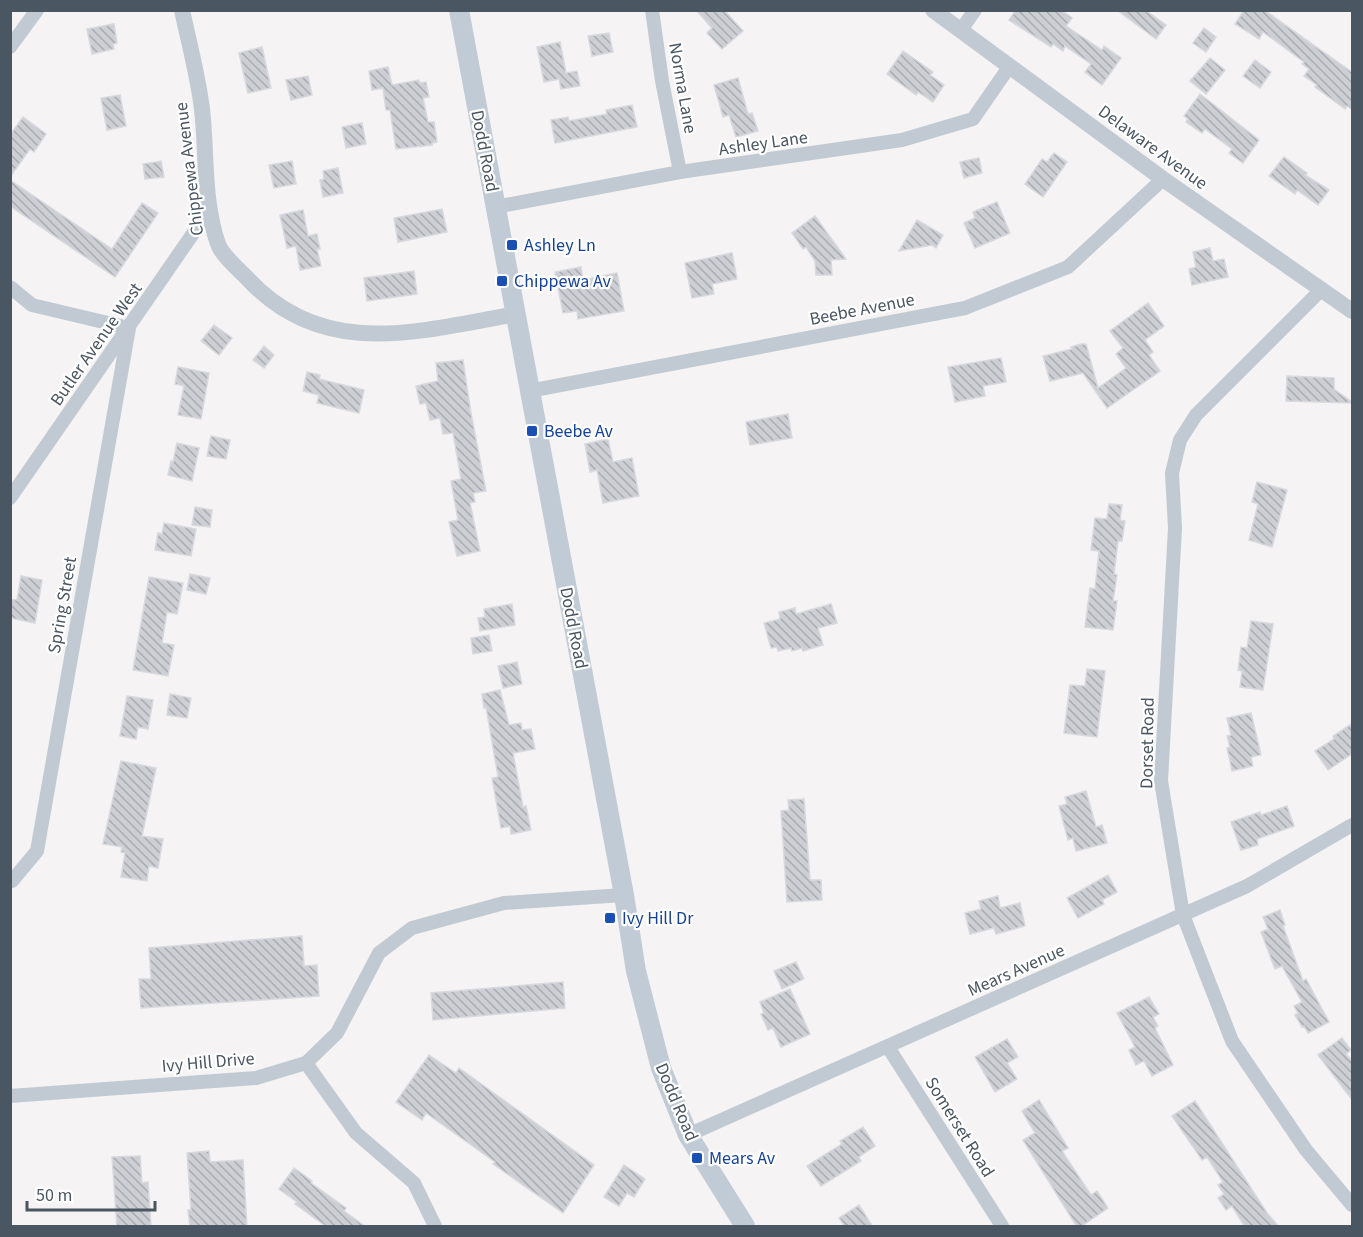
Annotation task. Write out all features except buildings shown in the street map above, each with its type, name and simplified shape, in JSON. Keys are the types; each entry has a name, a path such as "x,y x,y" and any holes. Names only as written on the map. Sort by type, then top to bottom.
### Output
{"main road":[{"name":"Dodd Road","path":"459,10 624,895 636,971 658,1058 688,1135 745,1227"}],"street":[{"path":"10,47 37,10"},
{"name":"Chippewa Avenue","path":"182,10 202,107 210,209 218,247 262,295 313,325 352,334 409,333 516,314"},
{"name":"Norma Lane","path":"652,10 662,81 680,172"},
{"name":"Delaware Avenue","path":"933,10 1163,179 1353,311"},
{"path":"961,30 975,10"},
{"name":"Ashley Lane","path":"495,207 680,172 902,140 973,119 1009,67"},
{"name":"Beebe Avenue","path":"529,391 965,308 1068,267 1163,179"},
{"name":"Butler Avenue West","path":"10,498 210,209"},
{"path":"10,287 32,305 129,328"},
{"name":"Dorset Road","path":"1322,289 1196,415 1180,440 1172,473 1175,528 1161,781 1183,915 1232,1041 1306,1150 1353,1205"},
{"name":"Spring Street","path":"12,881 37,851 129,328"},
{"name":"Mears Avenue","path":"688,1135 1247,886 1353,825"},
{"name":"Ivy Hill Drive","path":"10,1096 256,1078 306,1063 338,1033 380,953 412,928 504,903 624,895"},
{"name":"Somerset Road","path":"888,1047 1002,1227"},
{"path":"306,1063 356,1133 414,1183 435,1227"}],"place":[{"name":"Ashley Ln","path":"512,245"},
{"name":"Chippewa Av","path":"502,281"},
{"name":"Beebe Av","path":"532,431"},
{"name":"Ivy Hill Dr","path":"610,918"},
{"name":"Mears Av","path":"697,1158"}]}
